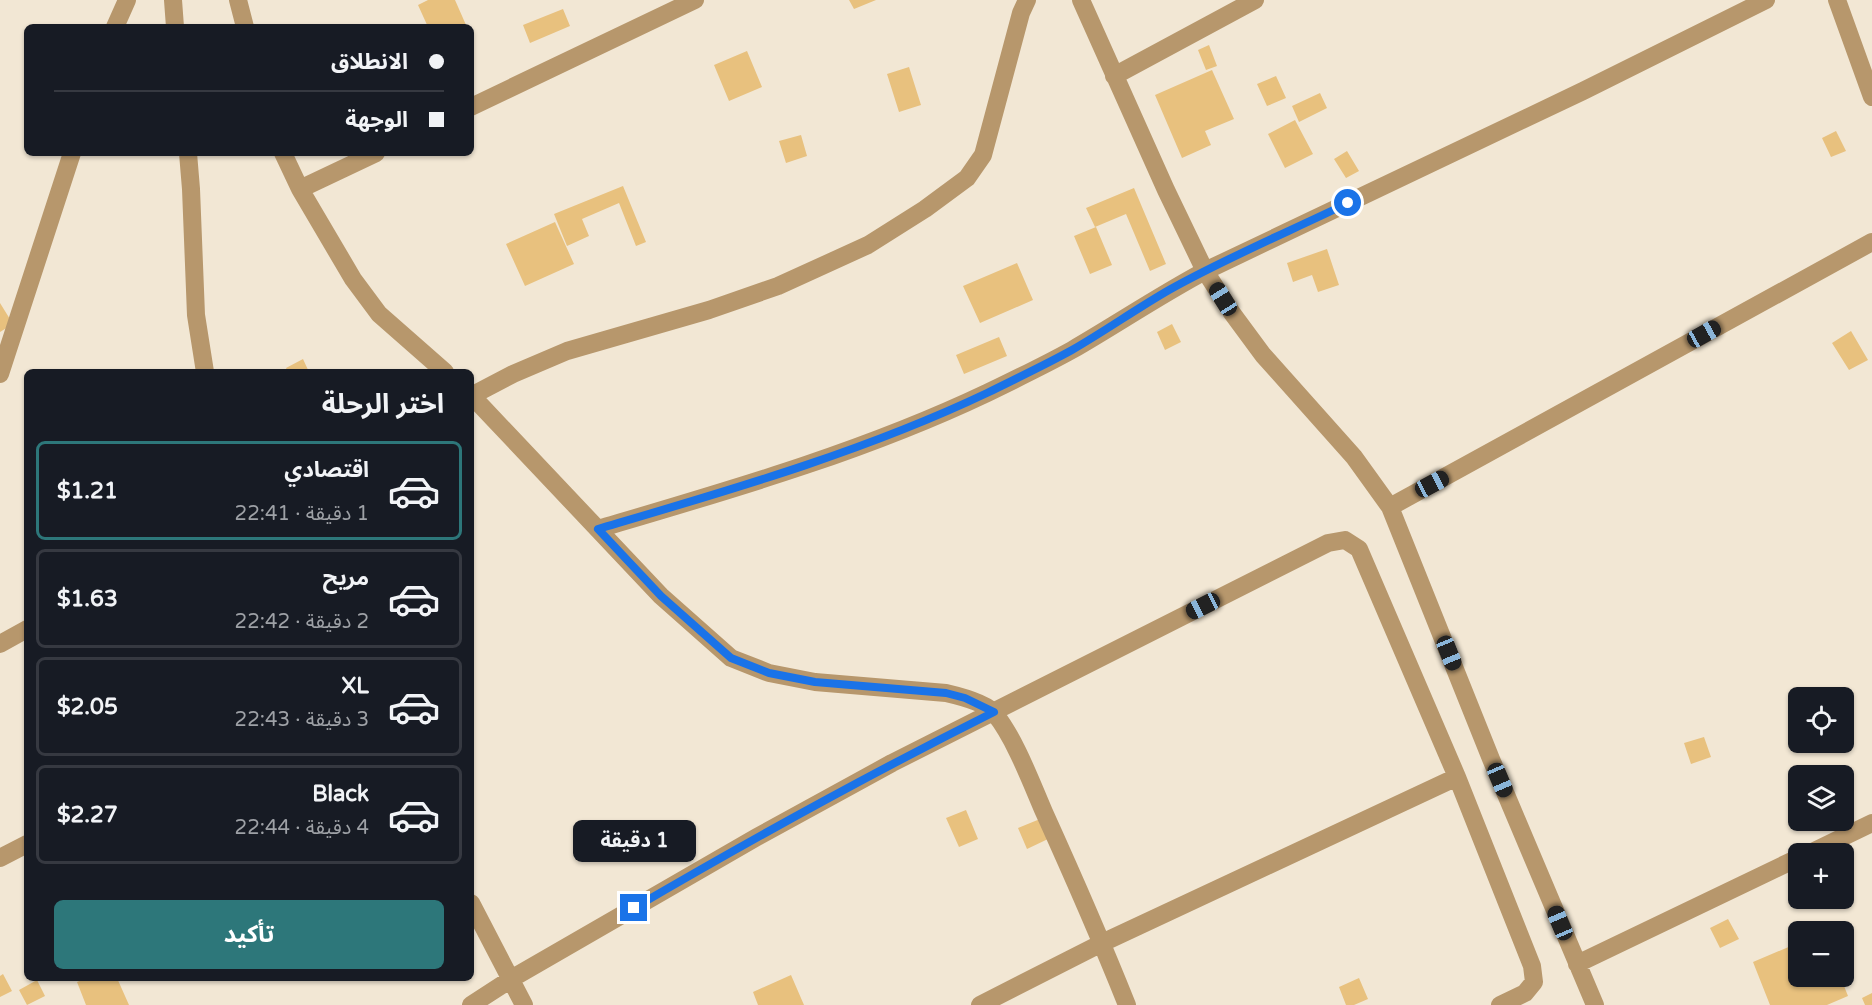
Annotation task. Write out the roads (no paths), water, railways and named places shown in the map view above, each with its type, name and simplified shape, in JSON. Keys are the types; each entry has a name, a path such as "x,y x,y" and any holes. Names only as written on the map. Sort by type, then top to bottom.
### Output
{"street":[{"path":"116,24 127,0"},
{"path":"173,0 175,24"},
{"path":"238,0 244,24"},
{"path":"474,107 695,0"},
{"path":"474,394 567,351 709,310 778,286 868,245 925,209 967,178 983,155 1021,13 1027,0"},
{"path":"1081,0 1205,271 1263,355 1354,457 1390,507 1491,759 1595,1005"},
{"path":"1114,76 1255,0"},
{"path":"598,529 840,454 987,393 1071,350 1205,271 1583,91 1766,0"},
{"path":"1837,0 1872,97"},
{"path":"0,374 71,156"},
{"path":"188,156 196,315 205,369"},
{"path":"284,156 300,189 353,279 379,314 442,369"},
{"path":"300,189 370,156"},
{"path":"1390,507 1872,242"},
{"path":"474,398 661,596 731,658 769,673 815,682 946,693 965,698 994,712 1013,744 1128,1005"},
{"path":"471,1005 511,979 757,837 892,763 1328,543 1345,540 1359,549 1457,777 1532,966 1534,982 1525,993 1500,1005"},
{"path":"0,644 24,631"},
{"path":"980,1005 1102,943 1457,777"},
{"path":"1831,843 1872,823"},
{"path":"0,858 24,846"},
{"path":"1577,964 1788,863"},
{"path":"474,909 524,1005"}]}
